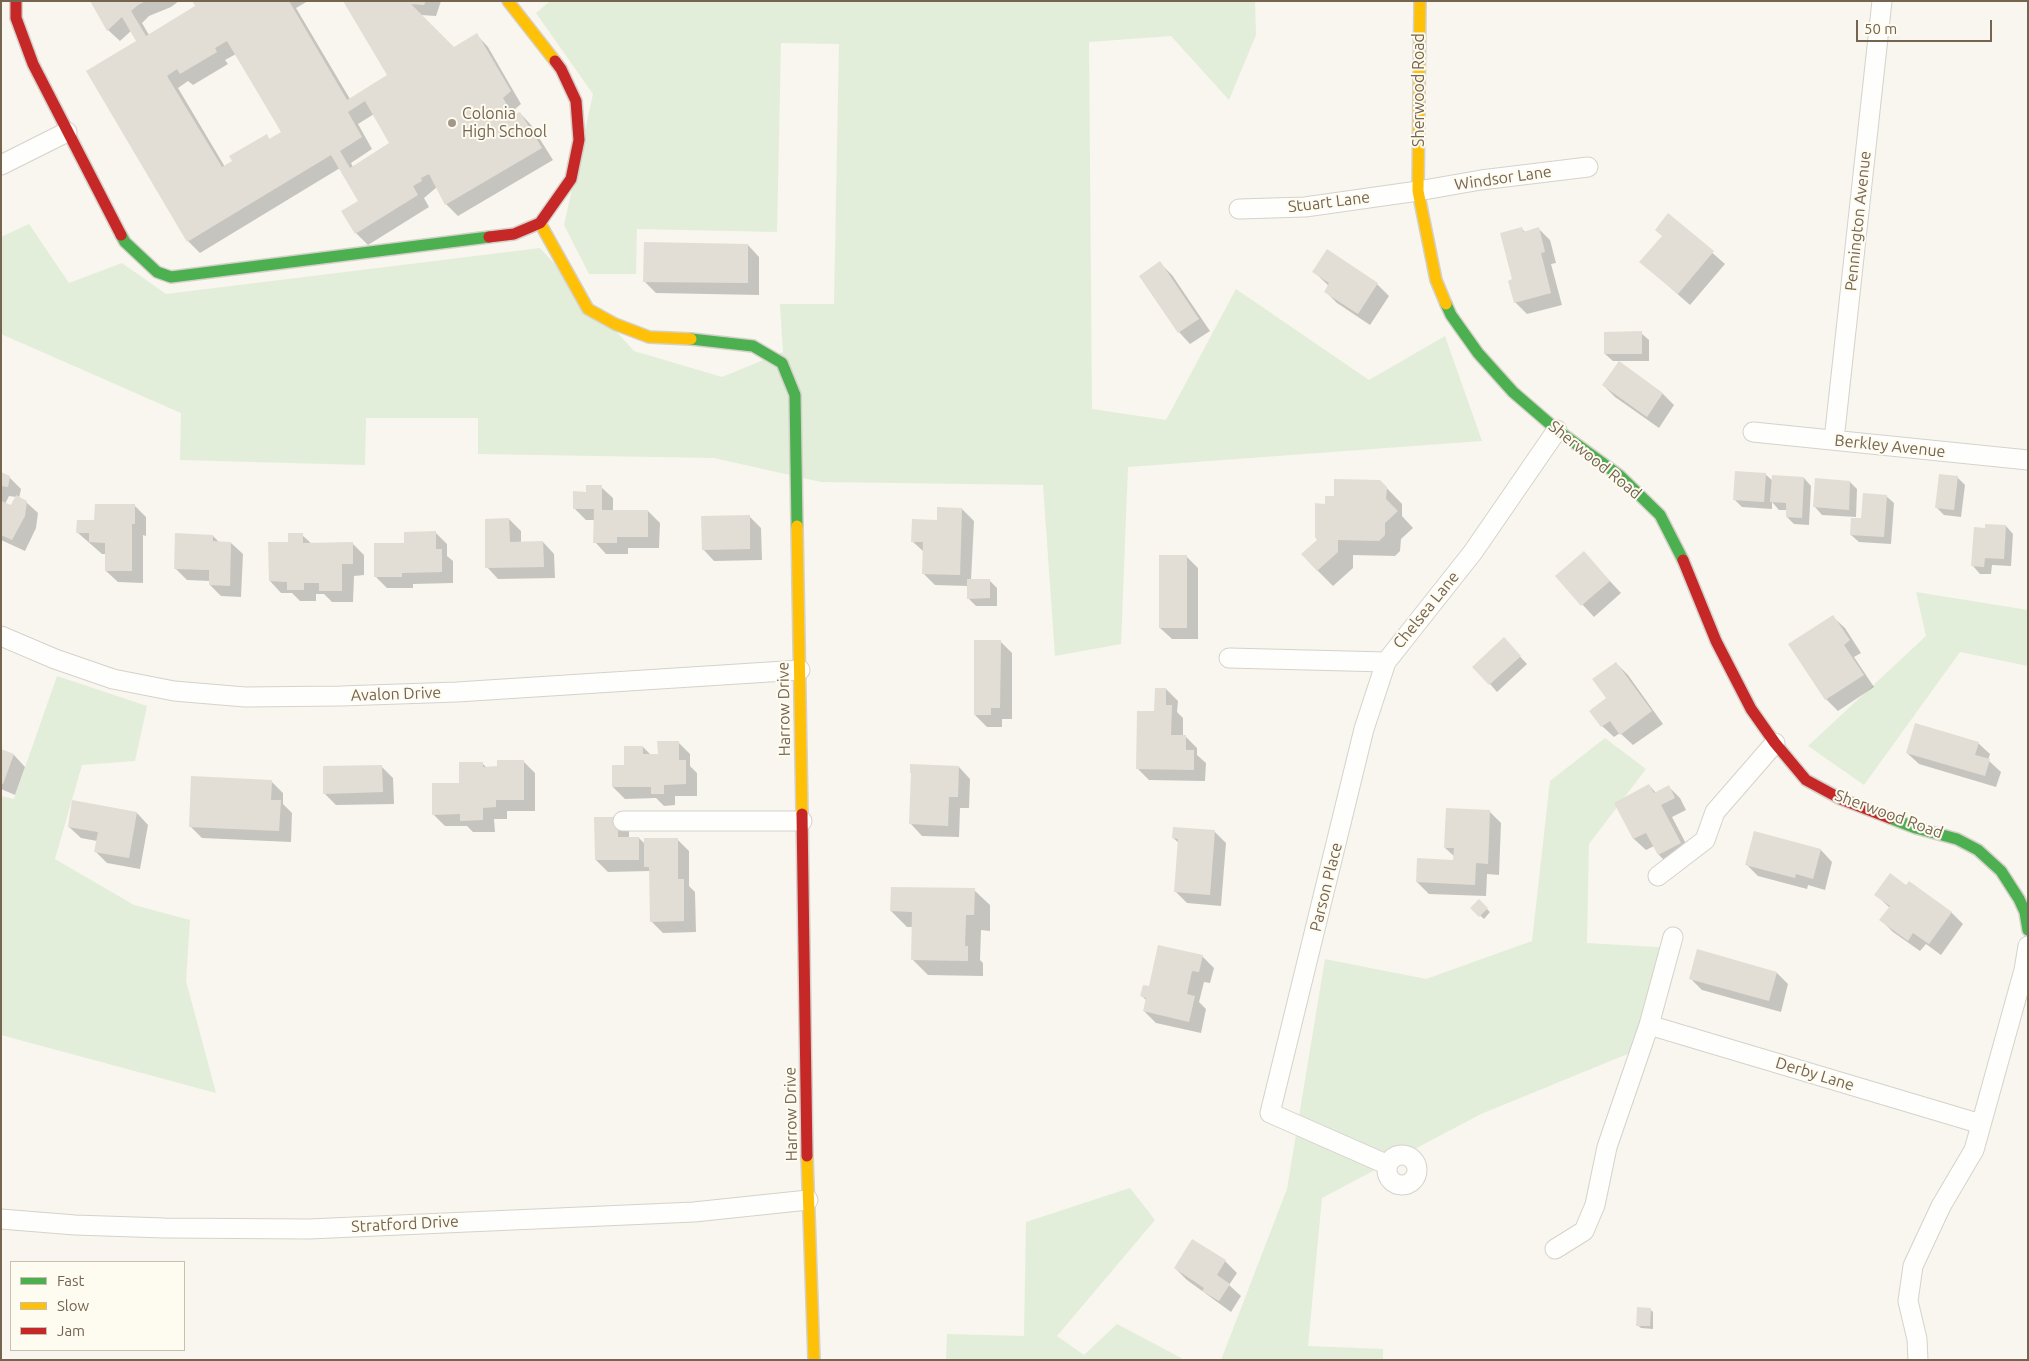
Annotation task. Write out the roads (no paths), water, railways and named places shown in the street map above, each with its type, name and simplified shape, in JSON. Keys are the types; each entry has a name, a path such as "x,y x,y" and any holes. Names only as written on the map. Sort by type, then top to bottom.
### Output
{"street":[{"path":"16,1 16,18 33,64 127,246 157,272 171,277 514,234 540,223 571,179 579,140 576,101 561,68 508,1"},
{"name":"Sherwood Road","path":"1420,1 1418,191 1436,280 1452,315 1478,353 1513,392 1557,430 1620,476 1660,514 1686,565 1721,650 1750,709 1806,780 1841,799 1916,828 1958,839 1978,850 2001,871 2019,899 2025,912 2028,930"},
{"name":"Pennington Avenue","path":"1834,440 1882,1"},
{"path":"1,165 67,132"},
{"name":"Windsor Lane","path":"1418,191 1481,180 1588,167"},
{"name":"Stuart Lane","path":"1239,209 1305,207 1418,191"},
{"name":"Harrow Drive","path":"540,223 588,309 615,324 649,337 709,340 753,346 782,363 795,395 808,1200 814,1360"},
{"name":"Chelsea Lane","path":"1229,658 1386,662 1473,552 1557,430"},
{"name":"Berkley Avenue","path":"1753,432 2028,460"},
{"name":"Avalon Drive","path":"1,636 55,659 113,679 174,691 245,696 341,696 456,692 800,670"},
{"name":"Parson Place","path":"1386,662 1364,729 1270,1113 1388,1165"},
{"path":"1658,876 1705,840 1715,812 1775,743"},
{"path":"623,821 802,821"},
{"path":"1555,1248 1584,1231 1595,1205 1607,1147 1649,1025 1673,937"},
{"path":"1918,1360 1917,1339 1908,1301 1914,1266 1941,1206 1974,1150 2024,970 2028,946"},
{"name":"Derby Lane","path":"1649,1025 1981,1124"},
{"name":"Stratford Drive","path":"1,1219 75,1225 164,1228 309,1229 694,1212 808,1200"}],"place":[{"name":"Colonia High School","path":"452,123"}]}
